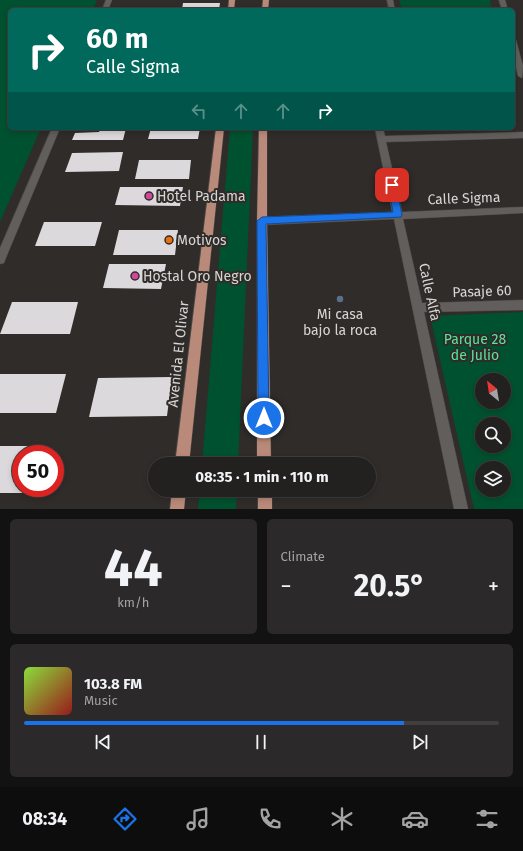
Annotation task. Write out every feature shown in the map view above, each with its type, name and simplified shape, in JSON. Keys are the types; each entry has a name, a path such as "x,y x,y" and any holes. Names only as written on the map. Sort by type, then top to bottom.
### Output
{"main road":[{"name":"Avenida El Olivar","path":"183,457 220,130"},
{"path":"263,130 262,221 264,457"},
{"path":"177,509 178,497"},
{"path":"264,497 265,509"}],"street":[{"path":"515,47 523,76"},
{"path":"0,260 55,130"},
{"name":"Calle Alfa","path":"380,130 461,509"},
{"path":"382,139 523,135"},
{"name":"Calle Sigma","path":"262,221 523,210"},
{"name":"Pasaje 60","path":"418,308 523,304"}],"green space":[{"path":"0,0 97,0 94,8 8,8 8,130 40,130 0,222"},
{"path":"399,0 490,0 492,8 401,8"},
{"path":"230,130 253,130 238,457 203,457"},
{"name":"Parque 28 de Julio","path":"523,312 523,509 474,509 430,316"},
{"path":"199,497 237,497 236,509 198,509"}],"building":[{"path":"183,3 220,3 219,8 182,8"},
{"path":"100,130 126,130 123,140 72,140 75,133 99,132"},
{"path":"150,130 200,130 198,139 148,139"},
{"path":"123,152 119,171 65,172 72,153"},
{"path":"139,160 191,160 189,179 135,179"},
{"name":"Hotel Padama","path":"120,187 183,187 180,206 115,205"},
{"path":"44,222 102,222 95,246 35,246"},
{"path":"119,230 178,230 175,255 113,255"},
{"name":"Hostal Oro Negro","path":"109,264 166,264 161,289 103,288"},
{"path":"12,302 78,302 70,334 0,334"},
{"path":"0,374 66,374 56,413 0,413"},
{"path":"172,377 167,416 89,417 98,378"},
{"path":"0,446 12,446 12,493 0,493"}],"place":[{"name":"Hotel Padama","path":"149,196"},
{"name":"Motivos","path":"169,240"},
{"name":"Hostal Oro Negro","path":"135,276"},
{"name":"Mi casa bajo la roca","path":"340,299"}],"route":[{"path":"264,418 262,221 398,215 392,185"}]}
